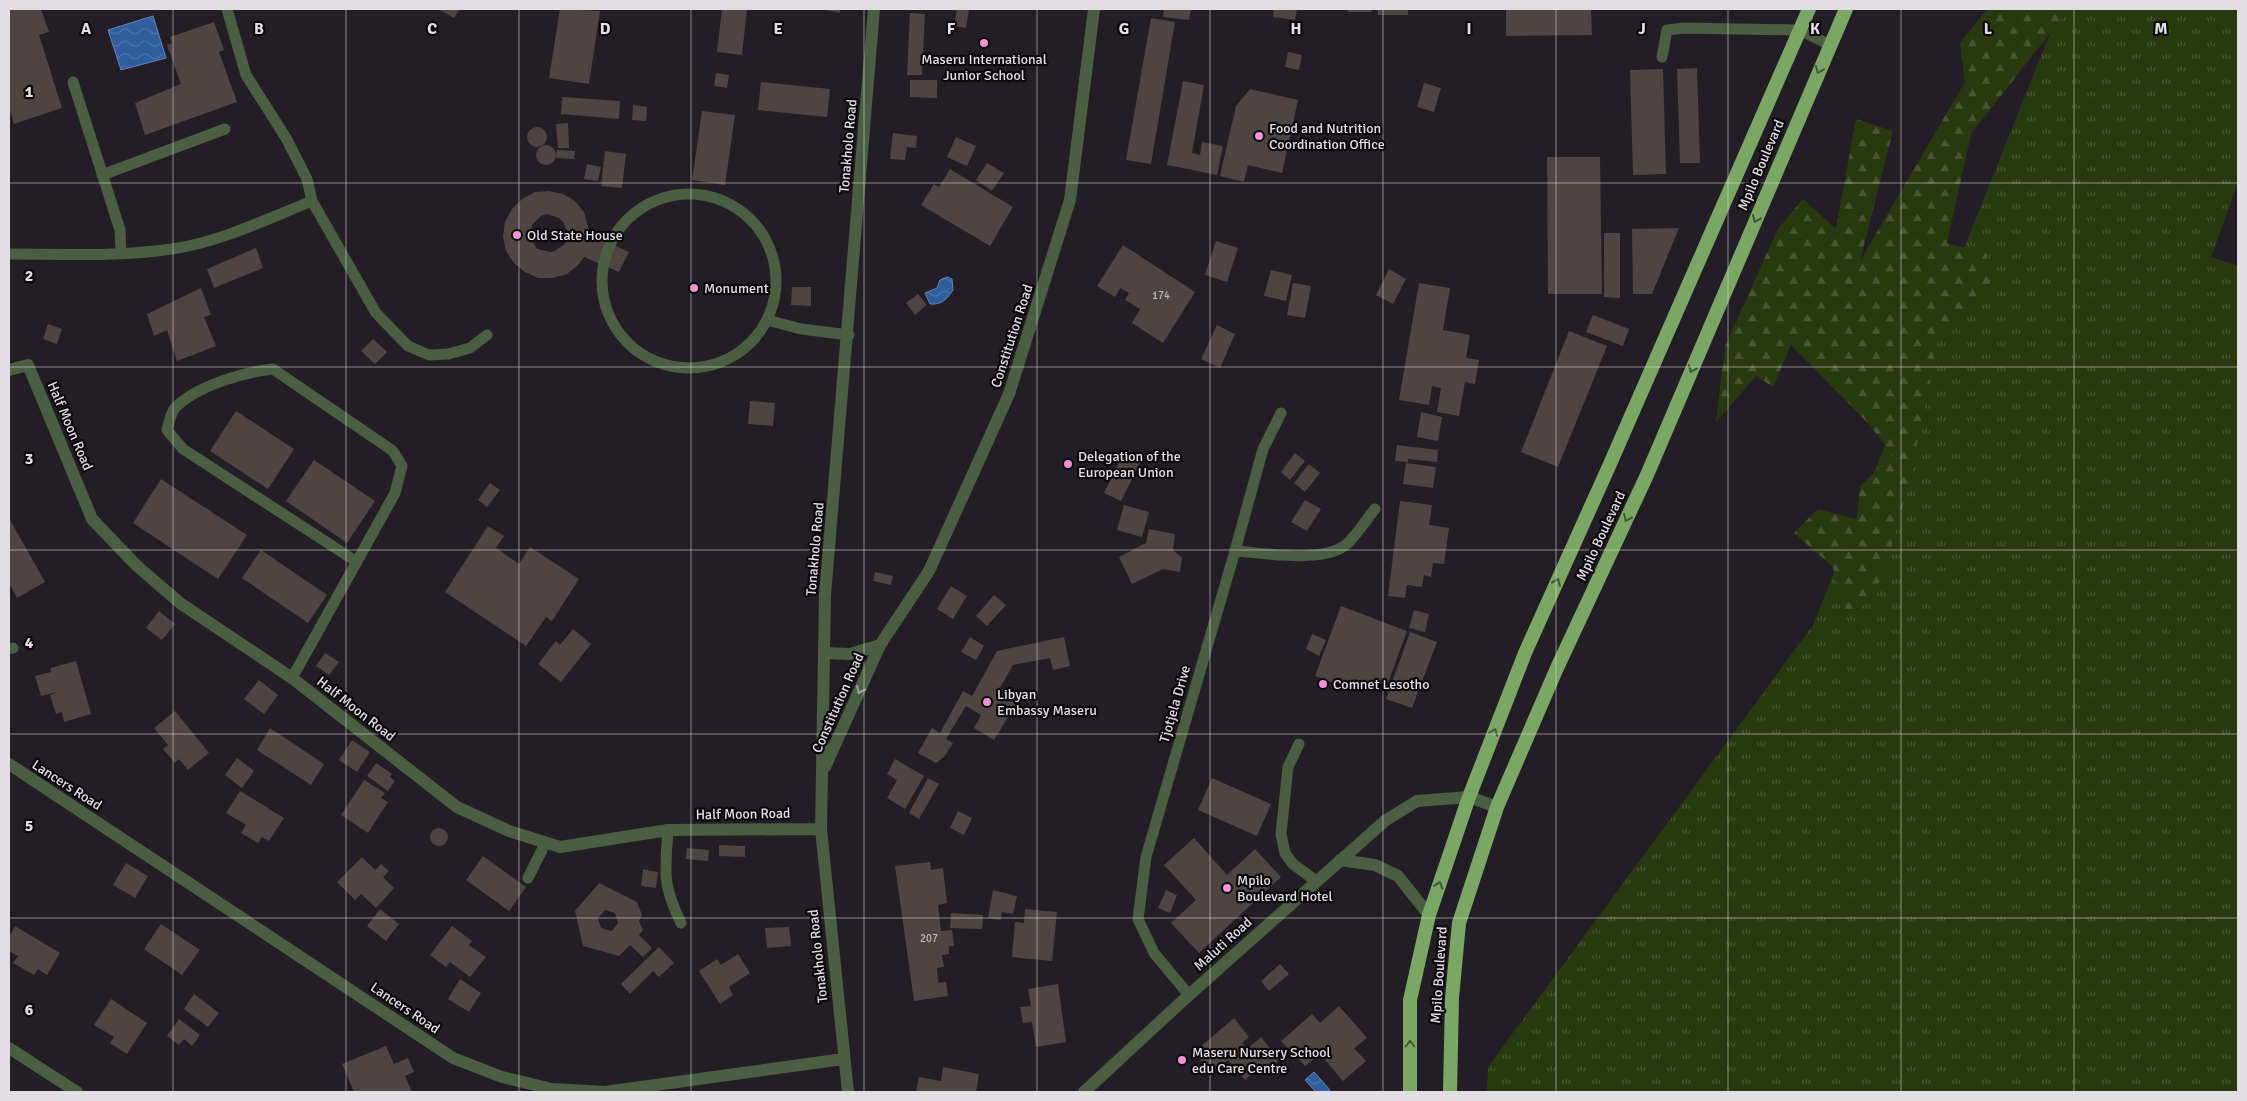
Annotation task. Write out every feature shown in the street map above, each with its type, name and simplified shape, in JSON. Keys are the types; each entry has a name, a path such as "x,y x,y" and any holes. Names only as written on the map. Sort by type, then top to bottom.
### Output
{"highway":[{"name":"Mpilo Boulevard","path":"1410,1092 1410,1000 1429,914 1468,797 1525,653 1610,464 1809,9"},
{"name":"Mpilo Boulevard","path":"1450,1092 1452,998 1459,923 1497,806 1557,668 1647,475 1846,9"}],"street":[{"name":"Tonakholo Road","path":"848,1092 843,1059 821,829 825,595 849,335 874,9"},
{"name":"Constitution Road","path":"823,772 880,646 929,571 1009,394 1070,200 1094,9"},
{"name":"Half Moon Road","path":"9,370 28,365 92,519 136,564 180,603 292,678 457,808 509,831 560,847 668,830 821,829"},
{"name":"Constitution Road","path":"824,653 850,654 880,646"},
{"name":"Lancers Road","path":"9,764 453,1058 502,1077 552,1091 605,1092 843,1059"},
{"name":"Maluti Road","path":"1084,1092 1189,995 1386,820 1417,801 1468,797 1497,806"},
{"path":"1340,860 1375,865 1398,876 1429,914"},
{"path":"9,1048 77,1092"}],"lane":[{"path":"226,9 246,75 286,138 307,179 312,201 376,313 408,346 429,355 448,354 470,348 487,335"},
{"path":"1662,57 1667,30 1684,28 1800,30 1830,45"},
{"path":"73,82 120,230 121,252"},
{"path":"102,175 225,129"},
{"path":"689,194 714,197 737,208 756,225 769,246 776,271 775,296 767,320 755,339 738,354 718,364 688,368 673,367 652,360 628,342 618,331 607,311 602,289 603,266 610,245 623,224 642,207 664,197 689,194"},
{"path":"9,254 172,249 221,237 312,201"},
{"path":"767,320 801,329 849,335"},
{"path":"292,678 357,562 395,493 402,466 393,451 273,369 247,372 197,393 174,408 167,430 183,449 357,562"},
{"name":"Tjotjela Drive","path":"1189,995 1154,953 1138,919 1146,857 1235,551 1262,449 1281,413"},
{"path":"1235,551 1314,556 1332,551 1347,544 1375,509"},
{"path":"1299,744 1288,767 1281,834 1285,852 1293,864 1316,881"},
{"path":"668,830 665,877 669,899 681,922"},
{"path":"528,878 544,842"}],"green space":[{"path":"1987,9 2068,10 1971,134 1947,243 1987,254 1990,294 1940,330 1908,488 1882,580 1844,619 1833,567 1794,533 1818,509 1857,520 1860,486 1894,455 1863,418 1791,345 1773,387 1756,376 1716,422 1725,346 1778,229 1803,199 1836,229 1856,119 1893,131 1860,261 1965,82 1960,43"},
{"path":"2060,9 2238,9 2238,183 2211,257 2238,266 2238,1092 1487,1092 1488,1067 1813,625"}],"water":[{"path":"153,16 166,58 121,70 108,30"},
{"path":"947,277 952,279 953,290 944,301 938,304 930,304 925,293 937,288 940,280"},
{"path":"1314,1072 1330,1090 1327,1092 1316,1092 1305,1080"}],"building":[{"path":"9,9 41,9 49,32 39,35 62,108 14,124 9,108"},
{"path":"438,9 460,9 454,18"},
{"path":"560,9 600,11 589,84 549,78"},
{"path":"722,9 747,9 742,55 717,52"},
{"path":"821,9 840,9 840,13"},
{"path":"957,9 969,9 966,28 954,26"},
{"path":"1164,9 1191,9 1189,20 1163,17"},
{"path":"1274,9 1297,9 1295,20 1273,17"},
{"path":"1347,9 1371,9 1372,12 1348,12"},
{"path":"1378,9 1408,9 1408,15 1378,15"},
{"path":"1506,9 1591,9 1592,35 1506,36"},
{"path":"910,13 925,14 922,75 907,75"},
{"path":"1151,18 1175,22 1151,164 1126,160"},
{"path":"214,22 224,50 219,52 237,102 145,135 135,103 181,84 167,45 172,43 170,37"},
{"path":"1288,52 1302,55 1299,70 1285,67"},
{"path":"1697,68 1700,163 1680,163 1677,69"},
{"path":"1663,69 1666,174 1633,175 1630,70"},
{"path":"716,73 729,75 727,88 714,86"},
{"path":"910,80 937,80 937,98 910,97"},
{"path":"1183,81 1204,85 1192,153 1200,155 1202,142 1223,146 1217,175 1167,165"},
{"path":"761,82 830,89 827,117 758,110"},
{"path":"1424,83 1441,88 1434,112 1417,107"},
{"name":"Food and Nutrition Coordination Office","path":"1250,89 1298,100 1282,173 1248,165 1244,182 1220,176 1236,106"},
{"path":"562,97 620,101 619,119 561,114"},
{"path":"633,105 647,107 646,121 632,120"},
{"path":"702,111 735,115 725,185 692,180"},
{"path":"568,123 569,148 558,148 556,124"},
{"path":"537,127 544,130 547,137 544,144 537,147 530,144 527,137 530,130"},
{"path":"893,133 917,136 916,148 907,147 905,160 890,159"},
{"path":"956,137 976,146 967,166 947,157"},
{"path":"546,145 553,148 556,155 553,162 546,165 539,162 536,155 539,148"},
{"path":"557,150 575,151 574,159 556,158"},
{"path":"605,151 626,154 622,188 601,186"},
{"path":"1547,157 1600,157 1602,294 1548,294"},
{"path":"987,163 1004,173 992,191 976,180"},
{"path":"587,164 601,167 598,181 584,179"},
{"path":"950,169 1013,207 990,246 921,205 934,184 939,187"},
{"name":"Old State House","path":"549,191 563,194 575,201 584,212 590,234 629,252 619,272 584,257 567,274 553,278 538,278 525,272 514,263 506,251 503,236 505,222 512,209 522,199 535,192","holes":["547,214 559,218 568,232 565,244 550,252 537,249 530,238 532,225 541,216"]},
{"path":"1679,228 1652,294 1633,294 1632,229"},
{"path":"1604,233 1620,233 1620,298 1604,297"},
{"path":"1216,241 1238,248 1227,282 1205,275"},
{"path":"1123,245 1195,292 1163,343 1132,323 1140,309 1125,300 1129,293 1120,288 1115,297 1097,286"},
{"path":"256,248 263,268 214,288 207,269"},
{"path":"1389,269 1406,279 1393,304 1376,295"},
{"path":"1271,270 1292,275 1286,301 1264,296"},
{"path":"1293,283 1311,286 1305,318 1287,315"},
{"path":"1419,283 1450,288 1443,330 1470,335 1466,358 1479,360 1475,384 1465,382 1459,416 1437,412 1441,388 1432,386 1429,405 1399,400"},
{"path":"792,287 811,287 811,306 791,305"},
{"path":"201,288 211,315 204,317 216,346 177,361 167,330 154,336 147,314"},
{"path":"918,294 927,305 915,315 906,303"},
{"path":"1593,315 1629,329 1623,346 1586,332"},
{"path":"48,324 62,329 57,344 43,339"},
{"path":"1217,325 1235,334 1220,368 1201,359"},
{"path":"1569,331 1607,346 1558,467 1521,452"},
{"path":"373,339 387,352 375,364 361,351"},
{"path":"750,401 775,403 773,426 748,424"},
{"path":"236,411 294,449 268,489 210,451"},
{"path":"1421,412 1442,417 1438,441 1417,437"},
{"path":"1397,445 1438,450 1437,462 1408,459 1408,462 1395,461"},
{"path":"1126,449 1143,457 1121,501 1104,493"},
{"path":"1295,453 1305,461 1290,480 1281,472"},
{"path":"314,460 375,501 347,543 286,501"},
{"path":"1406,463 1436,467 1433,488 1403,484"},
{"path":"1309,464 1320,473 1305,492 1294,483"},
{"path":"161,479 247,535 218,579 133,523"},
{"path":"490,483 500,490 487,507 478,500"},
{"path":"1305,500 1321,509 1307,531 1291,522"},
{"path":"1400,501 1432,505 1429,525 1449,528 1444,564 1433,563 1431,577 1424,575 1422,587 1407,585 1405,598 1388,596"},
{"path":"1124,505 1149,512 1142,537 1117,530"},
{"path":"9,518 45,582 17,598 9,583"},
{"path":"488,526 504,536 496,548 519,564 530,547 579,579 552,621 546,617 526,646 445,592"},
{"path":"1149,529 1175,534 1173,550 1182,558 1180,572 1163,569 1132,584 1119,557 1146,543"},
{"path":"261,550 327,595 308,623 242,578"},
{"path":"875,572 893,576 891,585 873,581"},
{"path":"951,586 967,596 953,619 937,609"},
{"path":"994,595 1006,605 987,626 976,616"},
{"path":"1341,606 1407,631 1387,686 1374,681 1372,686 1354,679 1350,689 1315,676"},
{"path":"1414,610 1429,614 1425,632 1409,628"},
{"path":"159,611 175,624 162,640 146,628"},
{"path":"573,629 591,644 561,682 538,664 556,641 560,645"},
{"path":"1410,632 1437,642 1412,708 1386,699"},
{"path":"1312,634 1326,640 1319,656 1306,649"},
{"path":"970,637 984,646 976,660 961,652"},
{"name":"Libyan Embassy Maseru","path":"1064,637 1070,666 1053,670 1050,658 1013,665 1000,688 1019,699 994,740 974,728 981,715 966,706 946,739 953,743 944,757 936,763 918,753 932,728 940,733 963,691 972,696 997,651"},
{"path":"325,653 339,662 329,675 316,666"},
{"path":"76,661 91,714 64,722 62,712 56,714 50,695 57,692 41,696 35,676 51,672 50,668"},
{"path":"259,680 278,695 264,714 244,699"},
{"path":"175,711 209,753 188,770 179,759 175,763 163,749 168,745 154,728"},
{"path":"270,728 324,764 311,785 257,750"},
{"path":"352,740 370,752 357,772 339,760"},
{"path":"237,758 254,771 242,788 225,775"},
{"path":"895,759 924,776 905,809 887,798 897,780 887,774"},
{"path":"376,763 392,774 390,777 395,781 388,791 367,776"},
{"path":"928,778 939,784 919,819 909,813"},
{"path":"1212,778 1271,804 1257,836 1198,810"},
{"path":"364,780 385,793 381,798 388,802 368,833 341,815"},
{"path":"240,791 284,818 269,841 262,837 258,843 241,833 246,825 226,813"},
{"path":"958,811 972,818 964,835 950,828"},
{"path":"435,828 443,828 448,833 446,844 435,846 430,841 430,833"},
{"name":"Mpilo Boulevard Hotel","path":"1194,838 1227,875 1255,849 1281,877 1199,953 1171,923 1196,900 1164,865"},
{"path":"719,845 745,846 745,857 719,856"},
{"path":"687,848 709,850 708,861 686,859"},
{"path":"483,856 526,887 509,911 466,880"},
{"path":"362,857 375,870 381,864 389,871 383,877 394,888 376,908 361,894 355,900 337,882"},
{"path":"930,862 931,870 943,868 947,903 938,905 941,931 952,930 954,946 949,946 949,954 942,955 944,967 937,968 938,983 946,982 948,996 914,1001 895,866"},
{"path":"126,863 148,876 135,898 113,885"},
{"path":"643,869 658,872 656,888 641,886"},
{"path":"599,883 637,902 642,915 639,921 643,930 639,935 652,948 643,957 630,945 619,956 583,946 575,911","holes":["605,910 615,913 618,923 612,931 601,928 598,918"]},
{"path":"993,890 1017,896 1013,914 1002,912 1001,920 988,918"},
{"path":"1166,890 1177,895 1170,913 1158,908"},
{"path":"380,909 399,924 386,941 367,926"},
{"path":"1025,909 1057,912 1052,961 1012,957 1015,922 1024,923"},
{"path":"951,913 983,915 982,929 950,928"},
{"path":"161,924 200,950 182,975 144,949"},
{"path":"15,926 60,953 47,975 38,969 34,975 13,963 18,956 9,951 9,937"},
{"path":"452,926 472,941 469,945 486,957 470,977 450,962 446,967 430,955"},
{"path":"789,927 791,946 767,948 765,928"},
{"path":"659,947 674,963 659,977 653,971 630,994 621,984"},
{"path":"738,954 750,973 729,987 733,995 720,1004 699,971 717,959 721,965"},
{"path":"1280,964 1289,974 1269,991 1261,981"},
{"path":"460,979 481,993 469,1012 448,999"},
{"path":"1058,984 1066,1042 1036,1047 1032,1022 1023,1023 1020,1007 1031,1006 1028,989"},
{"path":"194,994 219,1013 208,1027 184,1009"},
{"path":"111,999 147,1023 127,1054 110,1043 114,1037 94,1025"},
{"path":"1339,1006 1367,1038 1354,1048 1366,1061 1343,1081 1320,1054 1305,1066 1281,1041 1312,1014 1320,1023"},
{"path":"1234,1018 1249,1037 1242,1043 1247,1049 1261,1037 1279,1060 1264,1073 1259,1067 1245,1080 1228,1060 1212,1073 1194,1052"},
{"path":"179,1019 200,1035 192,1046 184,1039 179,1045 167,1036"},
{"path":"386,1046 394,1064 408,1058 414,1072 405,1076 412,1092 354,1092 342,1064"},
{"path":"943,1067 979,1074 976,1092 916,1092 919,1077 941,1081"}],"place":[{"name":"Maseru International Junior School","path":"984,43"},
{"name":"Food and Nutrition Coordination Office","path":"1259,136"},
{"name":"Old State House","path":"517,235"},
{"name":"Monument","path":"694,288"},
{"name":"Delegation of the European Union","path":"1068,464"},
{"name":"Comnet Lesotho","path":"1323,684"},
{"name":"Libyan Embassy Maseru","path":"987,702"},
{"name":"Mpilo Boulevard Hotel","path":"1227,888"},
{"name":"Maseru Nursery School edu Care Centre","path":"1182,1060"}]}
